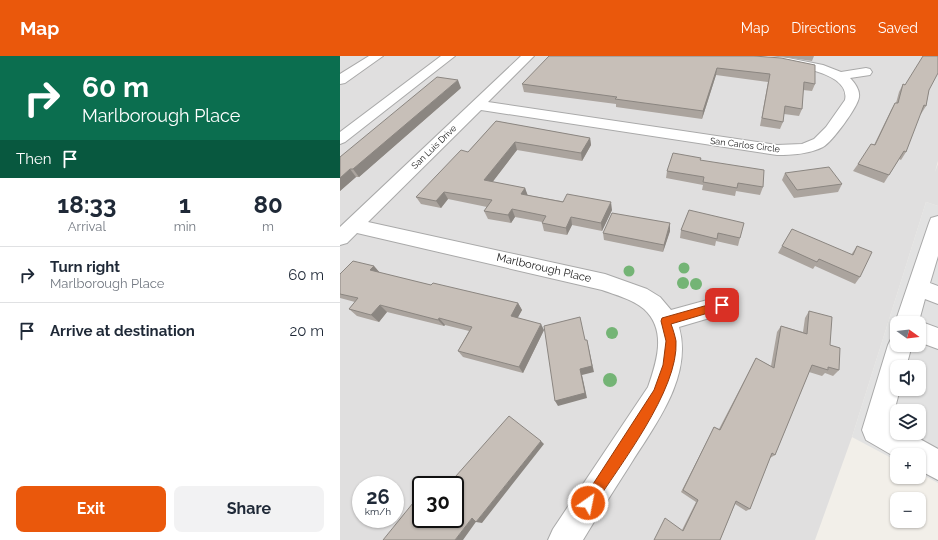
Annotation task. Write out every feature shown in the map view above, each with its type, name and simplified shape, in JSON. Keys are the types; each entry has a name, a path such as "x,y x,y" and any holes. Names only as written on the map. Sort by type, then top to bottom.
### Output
{"street":[{"path":"340,80 377,56"},
{"path":"340,139 449,56"},
{"name":"San Luis Drive","path":"347,232 528,56"},
{"name":"San Carlos Circle","path":"477,105 761,149 791,150 816,145 826,137 852,100 852,91 848,82 840,76 818,67 731,56"},
{"path":"840,76 866,72"},
{"path":"909,316 938,223"},
{"name":"Marlborough Place","path":"347,232 605,282 639,295 652,303 666,321"},
{"path":"918,287 938,295"},
{"path":"564,540 659,393 668,365 671,341 666,321 722,305"},
{"path":"926,334 938,339"},
{"path":"898,352 876,430 938,464"}],"shaded area":[{"path":"340,56 445,56 340,135"},
{"path":"453,56 938,56 938,161 935,172 938,164 938,206 926,202 852,437 815,540 340,540 340,143"},
{"path":"926,202 938,206 938,483 926,477 926,448 890,448 890,457 852,437 890,316 890,352 926,352 926,316 890,316"}],"building":[{"path":"549,56 754,56 781,58 815,65 815,84 804,82 802,109 785,106 783,122 762,118 770,74 717,68 703,111 522,84"},
{"path":"923,56 938,56 938,73 929,90 926,106 924,105 906,152 904,151 889,175 858,164 871,144 875,145 895,103 898,103 903,84 905,85"},
{"path":"437,77 458,80 353,169 350,169 340,178 340,157"},
{"path":"496,121 590,138 581,153 515,142 484,180 525,188 521,194 563,202 567,194 611,202 601,223 571,217 566,228 542,223 546,216 512,209 508,215 484,211 492,200 444,192 436,201 416,197 461,150 468,152"},
{"path":"673,153 701,158 700,160 764,170 763,187 738,183 737,188 703,182 704,177 667,171"},
{"path":"829,167 842,184 797,190 785,173"},
{"path":"689,210 744,223 740,238 718,233 717,239 681,230"},
{"path":"612,213 670,223 664,245 603,233"},
{"path":"792,229 853,255 857,246 872,252 860,277 819,259 817,262 782,246"},
{"path":"353,261 374,266 370,270 431,285 433,283 518,303 511,316 541,324 519,367 458,351 472,327 380,305 371,315 349,309 358,298 340,294 340,274"},
{"path":"809,311 832,317 830,345 840,348 839,370 828,367 828,370 812,365 775,455 772,453 750,509 736,501 720,540 654,540 665,518 683,531 698,500 683,490 714,427 720,430 756,358 774,368 781,326 807,334"},
{"path":"580,317 585,340 587,340 592,366 580,369 585,393 555,401 544,326"},
{"path":"509,416 541,441 476,522 472,518 455,540 383,540 393,528 404,528 404,514 412,504 412,528 464,528 464,476 456,476"}],"route":[{"path":"588,503 659,393 668,365 671,341 666,321 722,305"}]}
